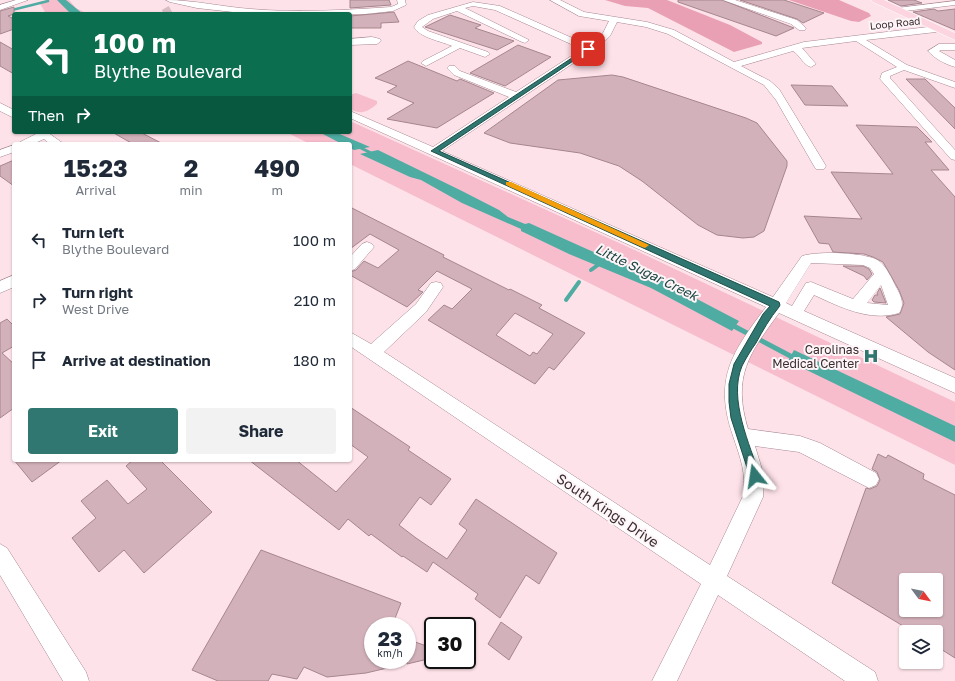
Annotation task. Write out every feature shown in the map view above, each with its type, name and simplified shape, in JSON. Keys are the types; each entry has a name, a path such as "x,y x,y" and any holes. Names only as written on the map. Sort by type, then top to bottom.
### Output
{"main road":[{"path":"876,0 936,30 955,37"}],"street":[{"path":"0,8 24,0"},
{"path":"170,0 238,10 271,12"},
{"path":"341,12 393,9 402,5 401,0"},
{"path":"554,0 582,14 665,29 767,83 775,91 820,166"},
{"path":"727,0 794,22 802,28"},
{"path":"171,10 186,3"},
{"path":"897,10 954,3"},
{"path":"485,54 425,33 419,29 418,26 428,19 458,8 473,4 490,6 588,49"},
{"path":"458,8 525,40"},
{"path":"434,151 588,49 607,34 614,20"},
{"name":"Loop Road","path":"733,65 794,48 857,38 936,30"},
{"path":"857,38 904,67 955,85"},
{"path":"426,63 460,45"},
{"path":"955,47 943,46 934,50 935,54 955,64"},
{"path":"943,46 955,52"},
{"path":"794,48 804,54 811,64"},
{"path":"904,67 886,75 886,80 955,157"},
{"path":"452,68 457,73 517,96"},
{"path":"0,106 12,114"},
{"path":"352,115 434,151 771,311 795,313 955,386"},
{"path":"28,142 42,134 55,142"},
{"path":"0,154 12,149"},
{"path":"352,264 367,247"},
{"path":"664,681 714,581 752,497 755,486 755,476 736,418 734,402 734,384 737,367 743,356 771,311 793,279 804,263 807,259 865,260 875,265 895,299 896,305 894,309 889,311 870,310 856,306 793,279"},
{"path":"856,306 881,275"},
{"path":"0,288 12,281"},
{"path":"372,353 421,308 436,287"},
{"path":"795,313 811,287"},
{"name":"South Kings Drive","path":"352,339 866,681"},
{"path":"742,436 800,444 813,449 869,479"},
{"path":"0,555 75,680"}],"shaded area":[{"path":"48,0 69,0 76,8 84,12 45,12 39,2"},
{"path":"605,0 667,0 730,25 762,42 762,44 734,52 648,8 625,6"},
{"path":"789,0 839,0 869,13 871,16 859,22 851,21"},
{"path":"356,93 377,101 377,104 364,112 352,110 352,94"},
{"path":"352,122 639,252 955,402 955,465 352,165 352,142 306,142 290,134 352,134"}],"water":[{"path":"57,0 66,0 81,12 69,12"},
{"path":"323,134 340,134 370,147 354,150 352,149 352,142 338,142"},
{"path":"378,150 499,210 508,217 525,224 529,223 589,250 653,276 739,321 732,331 651,288 569,254 521,231 521,229 462,203 421,180 410,177 360,154"},
{"path":"794,350 955,426 955,442 788,361"}],"building":[{"path":"350,0 389,0 391,5 350,8"},
{"path":"678,0 722,0 794,28 776,36 678,2"},
{"path":"740,0 784,0 824,13 803,23 797,19"},
{"path":"888,0 914,0 922,3 901,6"},
{"path":"14,7 14,12 8,16 12,18 12,30 0,34 0,11"},
{"path":"934,9 938,11 955,9 955,30 913,12"},
{"path":"394,12 399,22 381,23 381,28 352,28 352,16"},
{"path":"450,15 481,25 475,28 514,41 497,50 425,27"},
{"path":"0,42 12,49 12,73 0,66"},
{"path":"518,45 551,57 505,86 470,73"},
{"path":"408,61 457,81 460,79 494,93 437,128 387,119 414,103 387,92 397,86 375,78"},
{"path":"612,75 623,77 757,123 787,161 787,166 764,231 754,237 743,238 717,235 698,225 642,181 619,166 580,153 510,143 484,133 558,80"},
{"path":"906,79 925,79 955,108 955,129"},
{"path":"791,85 832,86 848,106 805,105"},
{"path":"856,125 917,127 932,142 925,142 949,170 931,170 955,197 955,370 928,352 886,317 900,314 904,303 899,290 883,262 864,254 833,252 829,244 819,243 804,216 862,219 831,172 893,174"},
{"path":"116,134 144,134 159,142 130,142"},
{"path":"12,161 12,185 0,176 0,166"},
{"path":"352,208 444,255 443,257 542,305 539,308 585,333 554,370 549,367 535,384 428,320 444,305 452,309 472,289 437,271 418,290 423,292 407,307 352,276 352,271 356,270 364,261 378,268 399,250 370,234 352,248","holes":["515,313 553,334 537,354 533,352 530,356 496,335"]},
{"path":"843,266 863,266 869,269 872,274 867,280 864,276"},
{"path":"880,288 886,303 874,302 872,300 875,295 878,295 877,293"},
{"path":"7,319 12,324 12,347 2,353 12,362 12,409 0,418 0,323"},
{"path":"352,408 410,447 408,450 451,479 431,505 420,497 399,525 447,559 467,530 459,524 476,499 557,553 539,584 526,575 500,618 475,599 478,594 433,562 427,572 403,556 402,557 371,534 369,536 348,519 339,530 252,462 298,462 336,492 368,457 352,445"},
{"path":"878,454 886,458 888,455 924,474 923,479 955,495 955,658 943,650 943,625 901,625 832,583 866,488 870,489 877,486 880,480 877,472 872,469"},
{"path":"16,462 59,462 32,482"},
{"path":"131,462 162,462 212,512 144,573 124,550 99,572 72,538 96,518 81,501 107,480 128,504 147,489 126,466"},
{"path":"261,550 401,603 396,617 364,617 364,669 383,669 366,673 327,677 304,667 297,679 272,674 268,681 218,681 192,670"},
{"path":"501,622 522,637 509,660 488,644"},
{"path":"416,642 424,645 424,660 416,662"}],"waterway":[{"path":"0,13 48,1"},
{"name":"Little Sugar Creek","path":"357,146 373,154"},
{"path":"591,270 602,262"},
{"path":"566,300 579,282"},
{"name":"Little Sugar Creek","path":"730,324 796,359"}],"tunnel":[{"path":"168,12 171,10"}],"slow traffic":[{"path":"509,184 645,245"}],"place":[{"name":"Carolinas Medical Center","path":"871,356"}],"route":[{"path":"588,49 545,76 434,151 776,305 766,317 737,367 734,384 736,418 755,476"}]}
